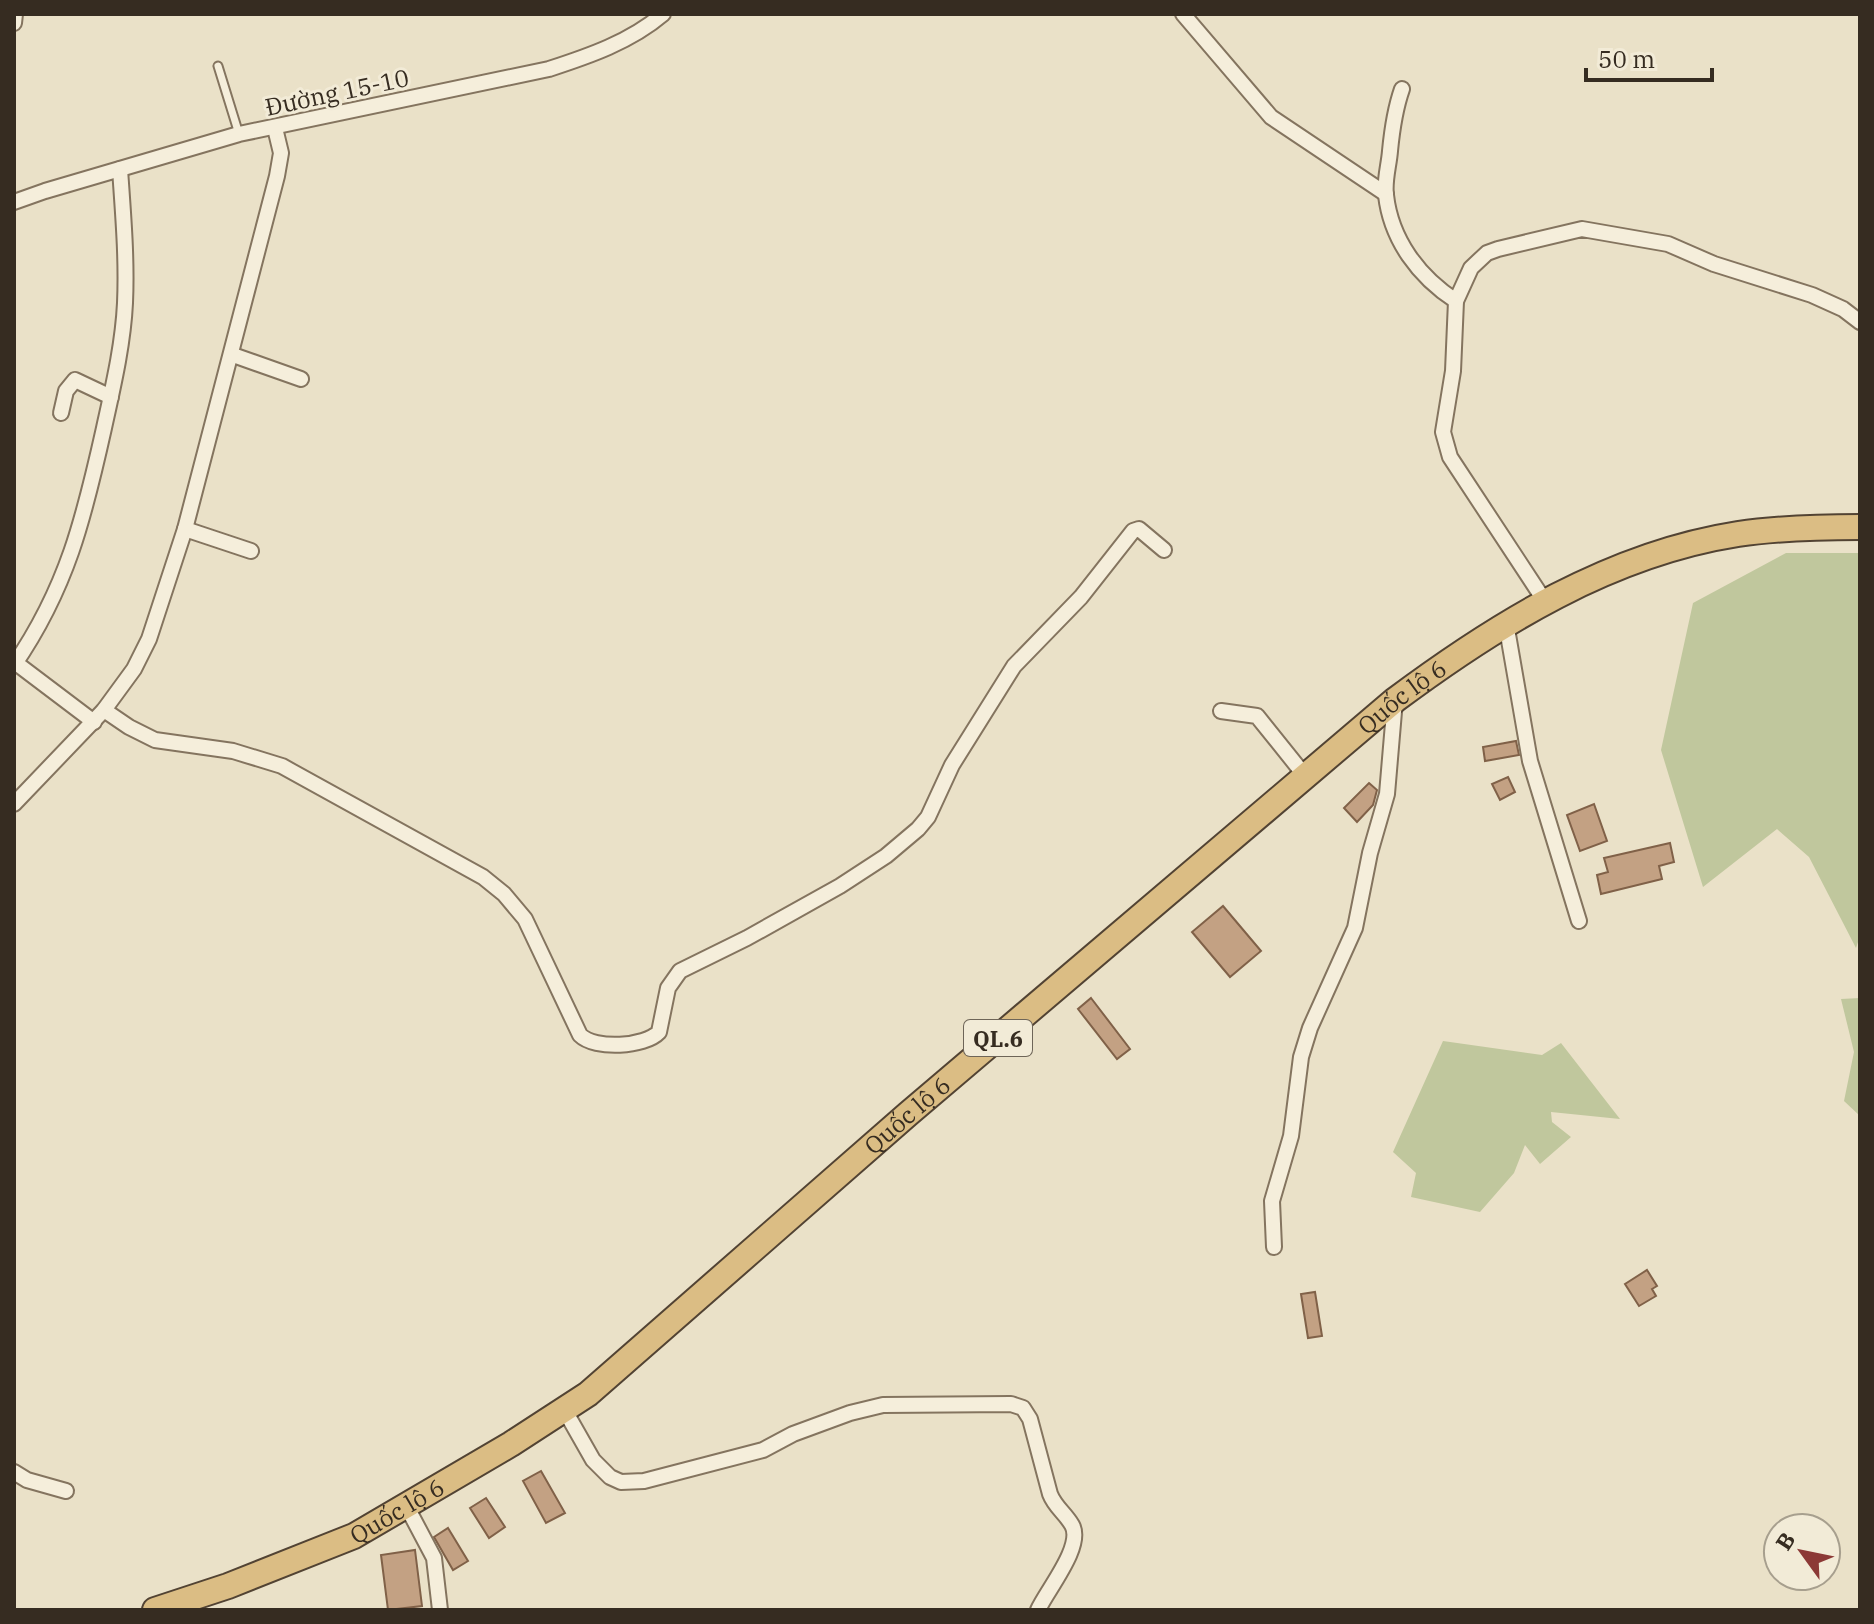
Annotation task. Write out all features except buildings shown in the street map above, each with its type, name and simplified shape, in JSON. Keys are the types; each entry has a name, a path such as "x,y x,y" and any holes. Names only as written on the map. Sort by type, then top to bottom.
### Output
{"highway":[{"name":"Quốc lộ 6","path":"155,1610 228,1586 354,1536 407,1507 588,1394 908,1114 1395,700 1454,656 1506,623 1603,573 1674,548 1736,534 1787,528 1860,527"}],"street":[{"path":"14,23 15,14"},
{"name":"Đường 15-10","path":"14,202 239,134 549,69 633,35 663,14"},
{"path":"1183,14 1271,117 1386,194"},
{"path":"1402,89 1393,125 1386,194 1398,234 1410,259 1429,281 1456,301"},
{"path":"14,804 94,722 142,655 185,529 208,434 233,355 280,163 275,128"},
{"path":"94,722 15,664 45,615 70,561 87,503 111,397 125,306 120,169"},
{"path":"1546,603 1446,449 1443,432 1453,371 1456,301 1471,268 1487,253 1592,229 1668,244 1714,264 1833,303 1860,322"},
{"path":"233,355 301,379"},
{"path":"61,413 66,391 75,380 111,397"},
{"path":"185,529 251,551"},
{"path":"104,710 155,740 233,751 282,766 483,877 504,894 525,919 580,1035 586,1041 604,1045 649,1040 659,1032 668,988 680,971 840,886 870,868 918,829 928,817 952,765 1014,666 1081,597 1133,531 1139,529 1164,550"},
{"path":"1506,623 1530,761 1579,921"},
{"path":"1274,1247 1272,1201 1291,1136 1301,1057 1310,1028 1355,928 1370,853 1387,794 1395,700"},
{"path":"1221,711 1257,716 1306,777"},
{"path":"564,1409 593,1460 610,1477 621,1482 644,1481 763,1450 793,1434 850,1413 883,1405 990,1407 1011,1404 1023,1408 1030,1419 1050,1494 1055,1506 1073,1526 1075,1539 1038,1610"},
{"path":"14,1472 27,1480 66,1491"},
{"path":"407,1507 434,1558 440,1610"}],"lane":[{"path":"218,66 239,134"}],"green space":[{"path":"1786,553 1860,553 1860,936 1856,948 1809,857 1777,829 1703,887 1661,750 1693,603"},
{"path":"1860,998 1860,1116 1844,1101 1854,1052 1841,999"},
{"path":"1443,1041 1542,1055 1561,1043 1620,1119 1551,1112 1552,1122 1571,1137 1540,1164 1525,1145 1514,1173 1480,1212 1411,1197 1416,1173 1393,1152"}]}
